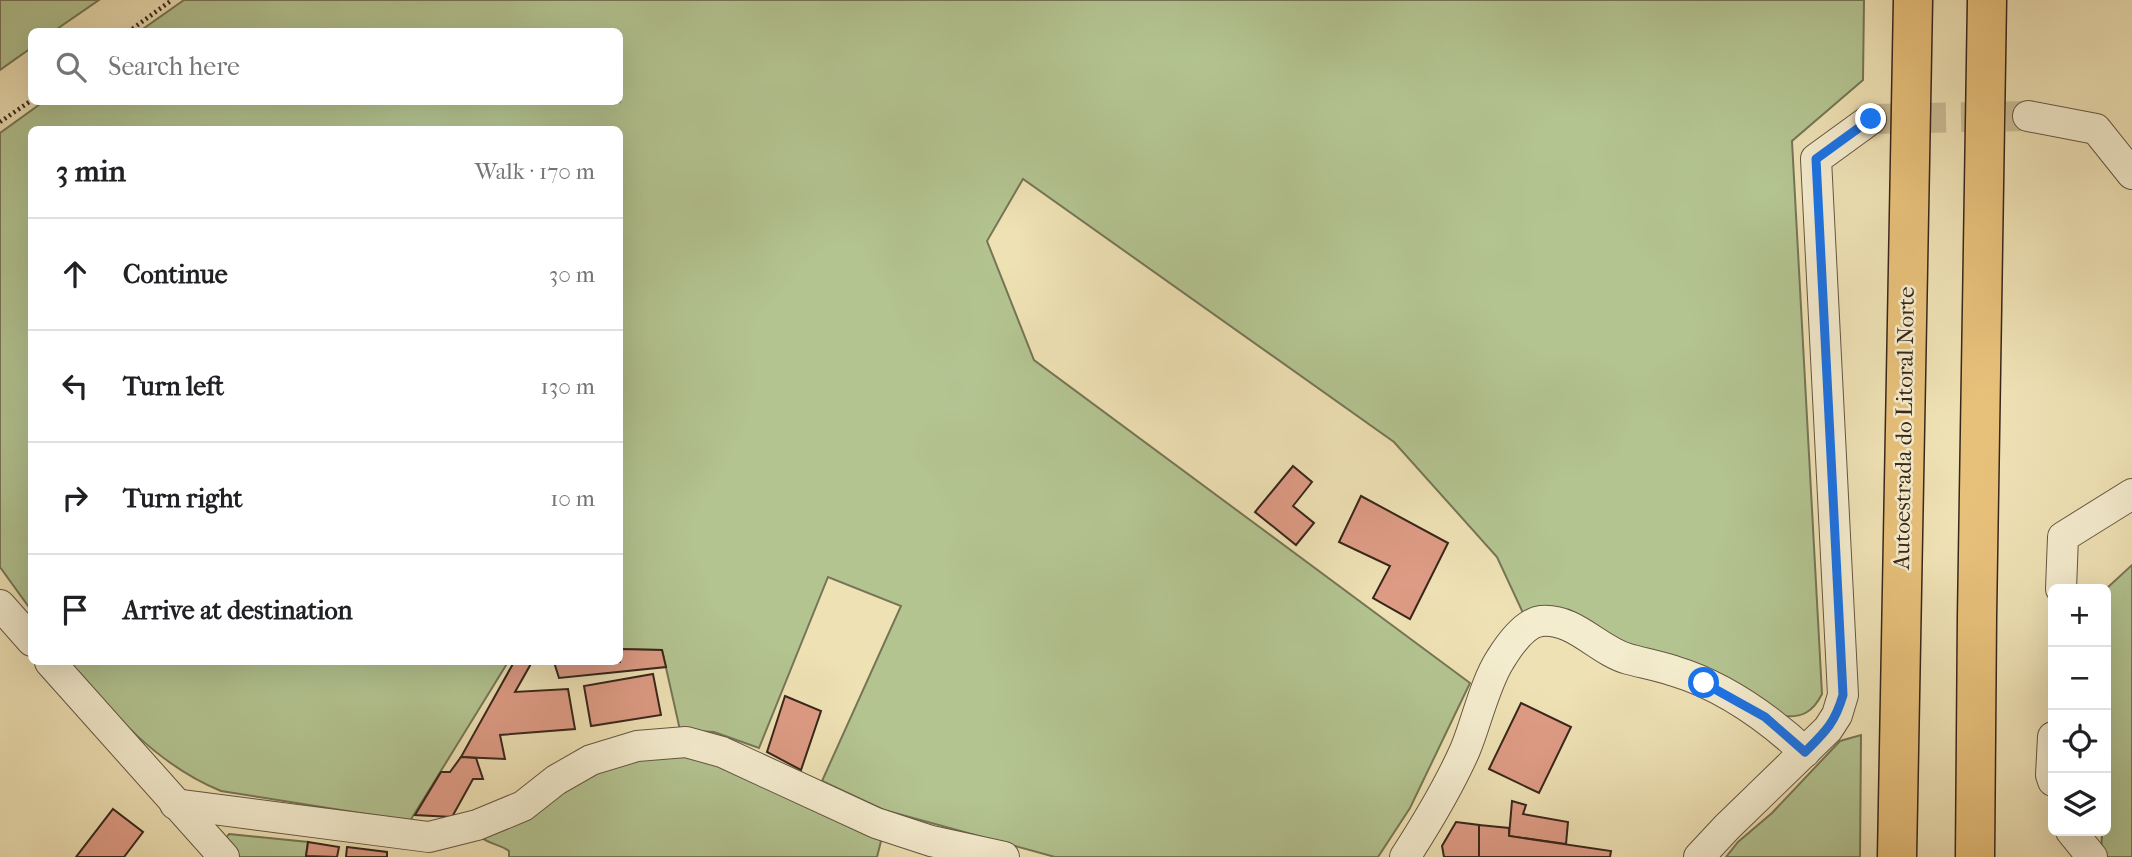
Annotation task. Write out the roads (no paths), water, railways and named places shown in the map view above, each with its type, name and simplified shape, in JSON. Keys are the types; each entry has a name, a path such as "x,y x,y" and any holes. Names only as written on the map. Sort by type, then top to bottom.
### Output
{"highway":[{"name":"Autoestrada do Litoral Norte","path":"1897,857 1913,0"},
{"path":"1975,857 1987,0"}],"street":[{"path":"2028,116 2096,129 2132,174"},
{"path":"1699,857 1828,729 1838,715 1843,695 1816,159 1871,119"},
{"path":"2060,584 2063,537 2132,494"},
{"path":"0,605 28,636"},
{"path":"1405,857 1464,752 1499,662 1525,628 1538,621 1555,621 1575,628 1597,645 1625,658 1676,671 1704,683 1765,717 1805,752"},
{"path":"53,665 224,857"},
{"path":"175,804 400,845 477,824 523,806 556,780 591,761 636,746 686,743 722,752 876,823 931,841 1004,857"},
{"path":"2075,836 2092,857"}],"tunnel":[{"path":"1871,119 2028,116"}]}
